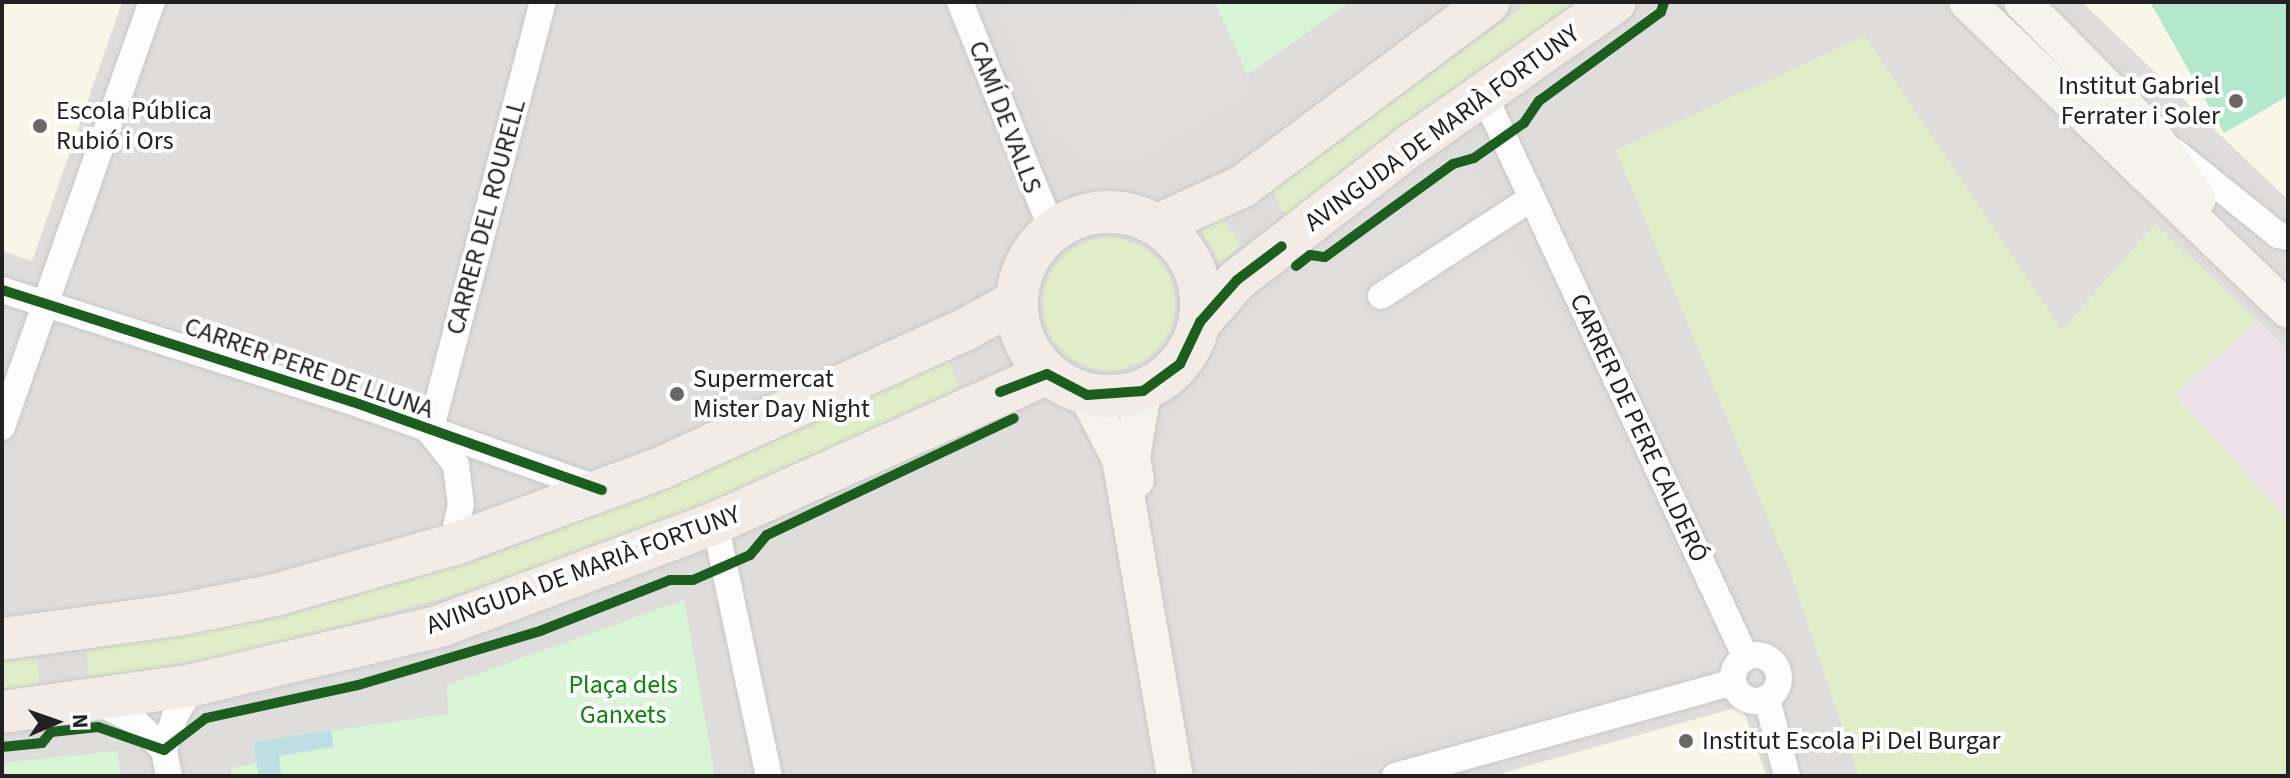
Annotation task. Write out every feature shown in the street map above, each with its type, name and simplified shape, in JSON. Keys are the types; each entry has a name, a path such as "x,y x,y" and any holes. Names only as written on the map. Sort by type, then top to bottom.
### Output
{"main road":[{"path":"1158,225 1243,186 1489,2"},
{"name":"AVINGUDA DE MARIÀ FORTUNY","path":"1200,322 1257,264 1615,2"},
{"path":"1105,211 1158,225 1191,261 1199,280 1200,322 1180,364 1143,391 1087,395 1047,374 1021,331 1015,302 1031,255 1052,230 1105,211"},
{"path":"2,639 261,598 452,545 602,490 760,425 1015,302"},
{"name":"AVINGUDA DE MARIÀ FORTUNY","path":"2,712 193,685 440,626 715,523 1047,374"}],"street":[{"path":"2,427 152,2"},
{"name":"CARRER DEL ROURELL","path":"430,432 543,2"},
{"name":"CAMÍ DE VALLS","path":"960,2 1052,230"},
{"path":"1967,2 2288,310"},
{"path":"2022,2 2150,131 2278,235 2288,237"},
{"name":"CARRER DE PERE CALDERÓ","path":"1484,95 1746,658"},
{"path":"2150,131 2249,273"},
{"path":"1381,296 1532,198"},
{"name":"CARRER PERE DE LLUNA","path":"2,290 353,402 430,432 602,490"},
{"path":"1143,391 1126,458 1175,776"},
{"path":"1087,395 1126,458 1191,776"},
{"name":"CARRER PERE DE LLUNA","path":"430,432 456,465 461,504 452,545"},
{"path":"715,523 769,776"},
{"path":"1746,658 1769,659 1778,672 1777,688 1767,699 1746,699 1733,682 1736,668 1746,658"},
{"path":"1395,776 1733,682"},
{"path":"166,763 175,716 193,685"},
{"path":"1767,699 1787,776"},
{"path":"94,700 135,721 166,763"}],"shaded area":[{"path":"2,2 2288,2 2288,350 2155,224 2062,330 1793,579 1858,774 1853,776 2,776"},
{"name":"Escola Pública Rubió i Ors","path":"2,2 122,2 32,261 2,251"},
{"path":"1019,2 1120,2 1125,12 1147,2 1215,2 1255,92 1137,163 1084,162 1047,131 997,12"},
{"name":"Institut Gabriel Ferrater i Soler","path":"2082,2 2288,2 2288,200"},
{"path":"1471,159 1513,244 1608,389 1728,652 1714,667 1280,776 1200,776 1149,479 1167,417 1259,284 1416,162"},
{"path":"2257,321 2288,350 2288,520 2174,393"},
{"name":"Institut Escola Pi Del Burgar","path":"1742,706 1766,776 1492,776"}],"green space":[{"path":"1215,2 1350,2 1247,75"},
{"path":"1529,2 1577,2 1287,218 1272,191"},
{"path":"2150,2 2288,2 2288,96 2224,133"},
{"path":"1865,36 2062,330 2155,224 2257,321 2174,394 2288,520 2288,776 1853,776 1858,774 1793,579 1616,150"},
{"path":"1222,218 1241,245 1221,264 1201,231"},
{"path":"1109,238 1134,243 1156,257 1170,279 1175,304 1170,329 1156,351 1134,365 1109,370 1084,365 1062,351 1048,329 1043,304 1048,279 1062,257 1084,243"},
{"path":"948,360 960,389 718,499 495,584 226,657 89,679 87,651 292,614 488,557 709,471"},
{"name":"Plaça dels Ganxets","path":"684,600 715,776 232,776 231,768 257,763 253,742 448,714 447,685"},
{"path":"37,657 39,685 2,690 2,660"},
{"path":"117,751 121,776 2,776 2,763"}],"water":[{"path":"331,730 334,747 279,756 281,776 259,776 253,742"}],"cycle path":[{"path":"1296,266 1310,255 1325,257 1453,164 1474,158 1524,123 1539,101 1661,12 1664,2"},
{"path":"1000,392 1047,374 1087,395 1143,391 1180,364 1200,322 1237,280 1282,246"},
{"path":"2,290 353,402 602,490"},
{"path":"2,747 42,743 51,732 98,727 164,750 206,718 358,685 540,631 670,580 693,580 750,555 767,535 1014,418"}],"place":[{"name":"Institut Gabriel Ferrater i Soler","path":"2236,101"},
{"name":"Escola Pública Rubió i Ors","path":"40,126"},
{"name":"Supermercat Mister Day Night","path":"677,394"},
{"name":"Institut Escola Pi Del Burgar","path":"1686,741"}]}
